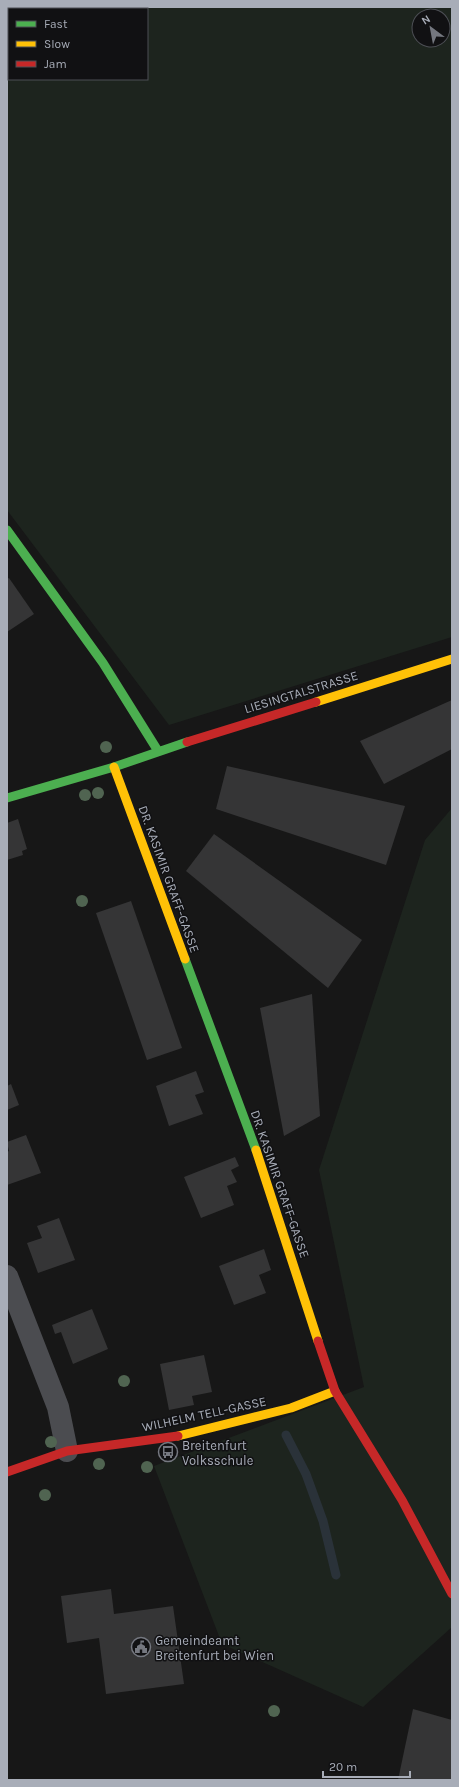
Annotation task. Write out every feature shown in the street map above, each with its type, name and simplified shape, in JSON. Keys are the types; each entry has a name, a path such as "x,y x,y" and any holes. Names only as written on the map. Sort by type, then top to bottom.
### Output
{"street":[{"path":"7,530 103,662 158,751"},
{"name":"LIESINGTALSTRASSE","path":"7,798 114,767 158,751 452,659"},
{"name":"DR. KASIMIR GRAFF-GASSE","path":"114,767 258,1156 335,1391 402,1500 452,1594"},
{"path":"7,1276 58,1407 67,1451"},
{"name":"WILHELM TELL-GASSE","path":"7,1472 67,1451 164,1439 188,1434 291,1408 335,1391"}],"shaded area":[{"path":"7,7 452,7 452,637 169,725 7,510"},
{"path":"452,808 452,1627 363,1707 222,1644 154,1466 364,1387 319,1170 425,840"}],"building":[{"path":"9,578 34,614 7,632 7,579"},
{"path":"452,700 452,749 384,784 360,741"},
{"path":"227,766 405,806 386,865 216,809"},
{"path":"18,819 27,849 22,851 23,855 7,860 7,823"},
{"path":"214,834 362,940 328,988 186,871"},
{"path":"131,901 182,1048 147,1060 96,913"},
{"path":"312,994 320,1116 284,1136 260,1008"},
{"path":"196,1071 204,1092 195,1095 203,1114 169,1126 156,1086"},
{"path":"11,1084 19,1105 7,1110 7,1086"},
{"path":"26,1135 41,1173 7,1185 7,1152 9,1151 7,1142"},
{"path":"235,1157 239,1166 231,1170 237,1182 227,1186 234,1205 201,1218 184,1177"},
{"path":"59,1218 75,1260 38,1273 27,1243 42,1238 37,1226"},
{"path":"264,1249 271,1270 259,1275 266,1293 234,1305 219,1266"},
{"path":"92,1309 108,1349 73,1364 61,1332 55,1334 52,1325"},
{"path":"204,1355 212,1392 192,1396 194,1405 169,1410 160,1364"},
{"path":"111,1589 114,1614 173,1606 184,1684 106,1694 99,1638 67,1643 61,1596"},
{"path":"413,1709 452,1720 452,1780 398,1780"}],"waterway":[{"path":"286,1435 306,1474 323,1521 336,1575"}],"traffic: fast":[{"path":"7,530 103,663 158,751"},
{"path":"7,798 114,767 187,742"},
{"path":"185,959 256,1150"}],"traffic: slow":[{"path":"316,702 452,659"},
{"path":"114,767 185,959"},
{"path":"256,1150 318,1341"},
{"path":"178,1436 291,1408 335,1391"}],"traffic: jam":[{"path":"187,742 316,702"},
{"path":"318,1341 335,1391 402,1500 452,1594"},
{"path":"7,1472 67,1451 178,1436"}],"place":[{"name":"Breitenfurt Volksschule","path":"168,1452"},
{"name":"Gemeindeamt Breitenfurt bei Wien","path":"141,1647"}]}
